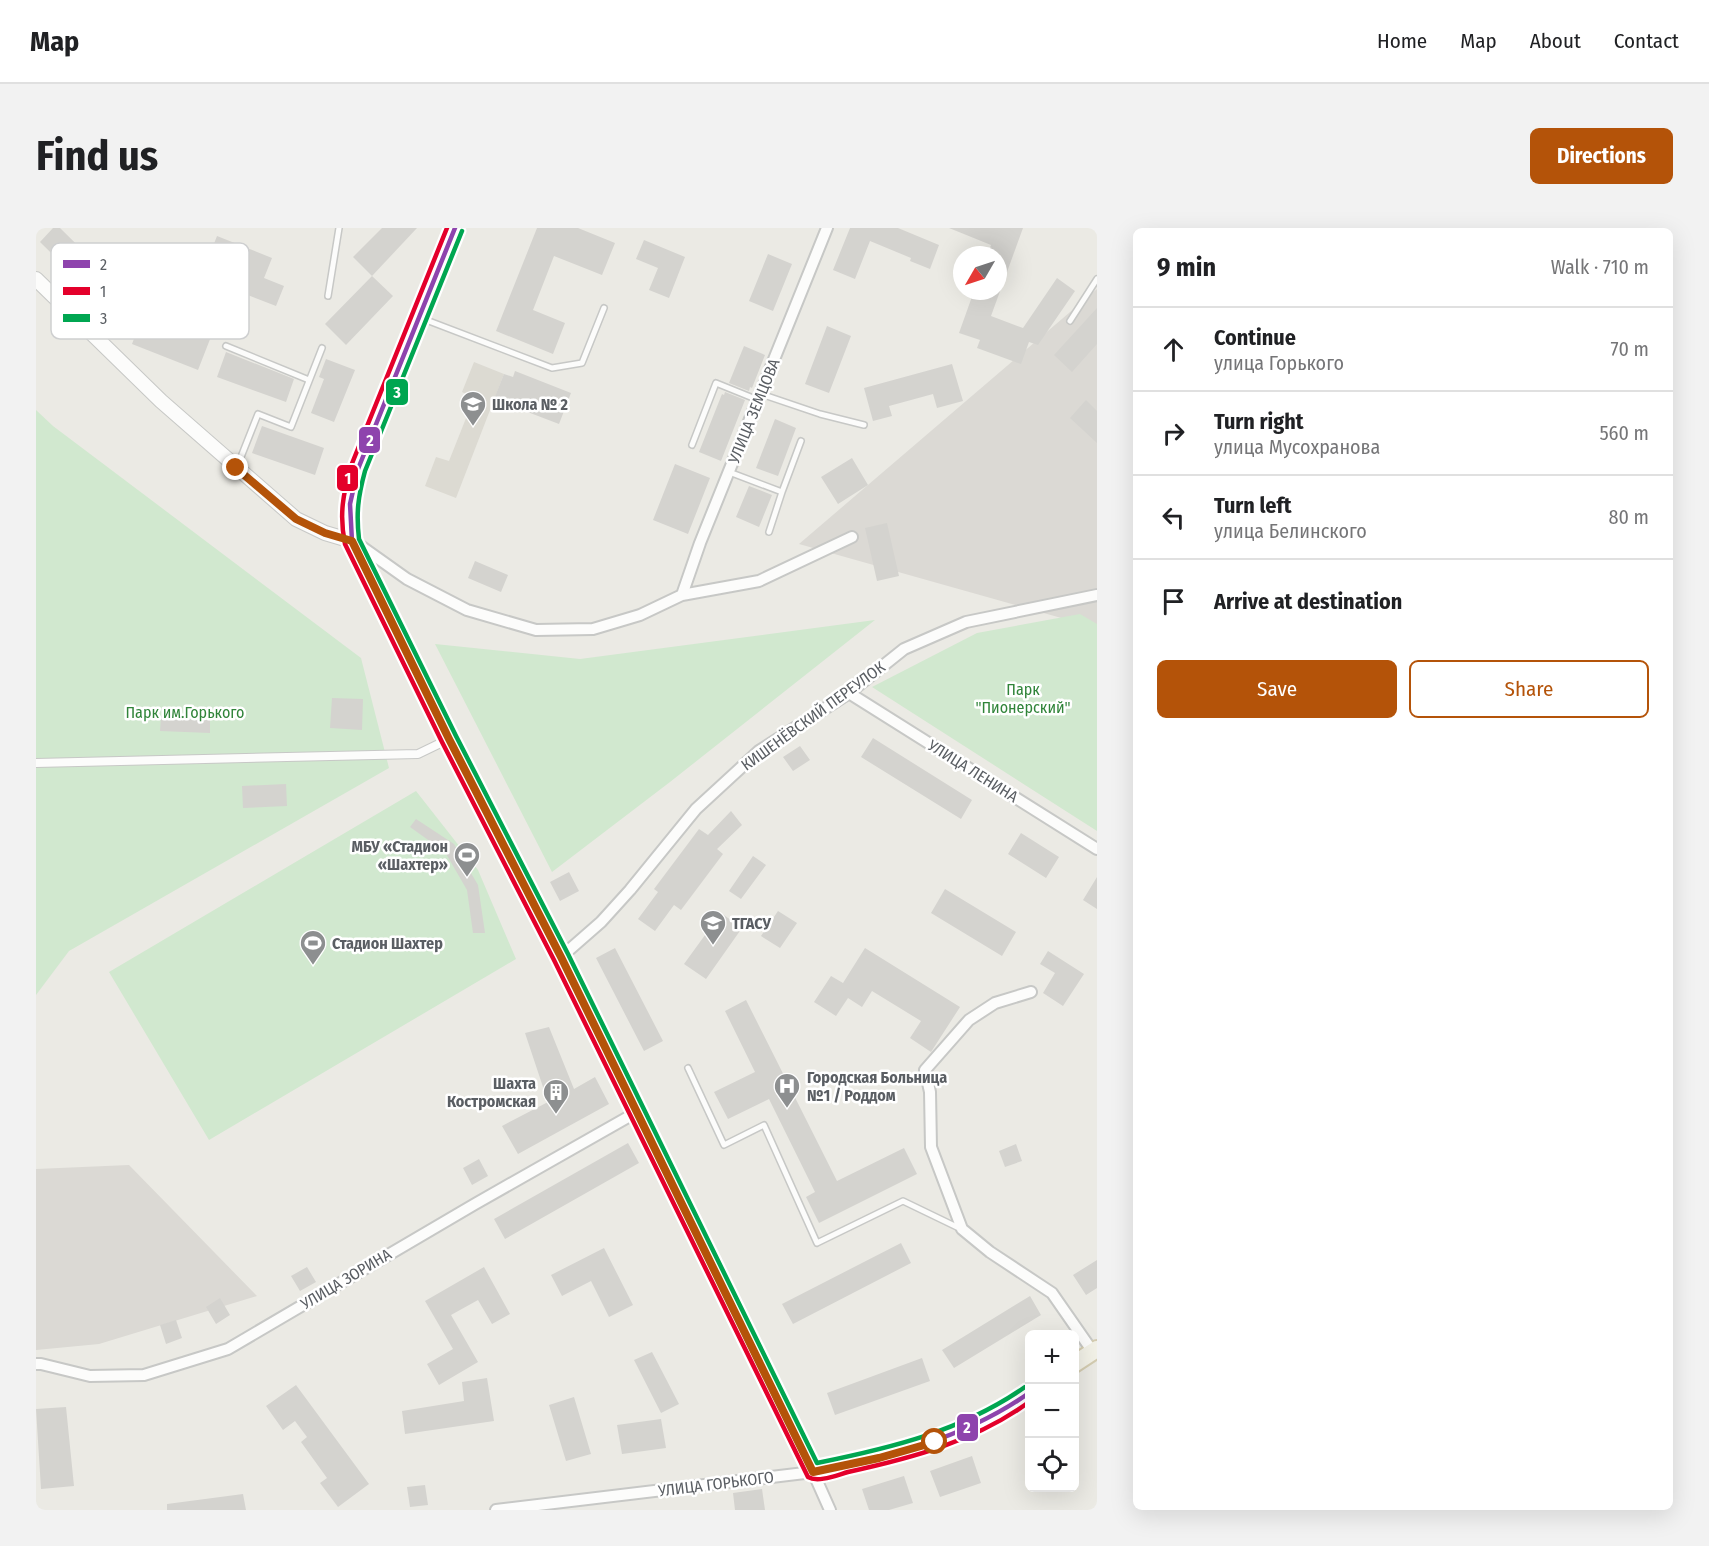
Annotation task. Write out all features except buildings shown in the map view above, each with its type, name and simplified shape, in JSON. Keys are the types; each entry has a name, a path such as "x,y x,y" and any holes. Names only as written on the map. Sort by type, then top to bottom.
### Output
{"main road":[{"path":"455,228 358,469 350,496 349,518 352,541 449,739 561,957 813,1472"},
{"path":"1079,1361 1095,1351"},
{"name":"УЛИЦА ГОРЬКОГО","path":"813,1472 879,1458 935,1442 998,1414 1025,1397"}],"street":[{"name":"УЛИЦА ЗЕМЦОВА","path":"682,595 827,228"},
{"path":"36,279 51,294"},
{"path":"97,339 161,401 296,519 325,533 352,541 407,579 467,609 536,630 593,629 640,615 682,595 759,581 852,537"},
{"name":"КИШЕНЁВСКИЙ ПЕРЕУЛОК","path":"561,957 601,922 696,809 759,752 849,693 904,649 966,622 1097,595"},
{"name":"УЛИЦА ЛЕНИНА","path":"849,693 1097,849"},
{"path":"36,763 418,754 449,739"},
{"path":"1031,992 995,1003 969,1020 925,1070 930,1092 931,1147 962,1229 990,1252 1052,1293 1095,1351"},
{"name":"УЛИЦА ЗОРИНА","path":"36,1365 41,1364 90,1376 144,1376 228,1349 474,1204 637,1112"},
{"path":"813,1472 830,1510"},
{"name":"УЛИЦА ГОРЬКОГО","path":"496,1510 813,1472"}],"lane":[{"path":"328,296 339,228"},
{"path":"1071,321 1097,279"},
{"path":"420,317 552,368 582,363 604,308"},
{"path":"226,346 309,380"},
{"path":"236,468 258,414 291,427 322,348"},
{"path":"692,445 716,383 864,425"},
{"path":"769,532 801,441"},
{"path":"729,472 782,492"},
{"path":"688,1068 724,1145 764,1125 817,1243 903,1201 962,1229"}],"shaded area":[{"path":"1097,289 1097,628 799,544"},
{"name":"Школа № 2","path":"474,362 504,374 456,498 425,486 436,457 449,461 474,398 462,392"},
{"path":"129,1165 257,1296 99,1344 36,1350 36,1169"}],"green space":[{"name":"Парк им.Горького","path":"36,410 53,426 361,658 389,768 69,951 36,995"},
{"name":"Парк \"Пионерский\"","path":"1080,614 1097,624 1097,831 872,687 977,633"},
{"path":"875,620 552,872 435,644 580,659"},
{"name":"Стадион Шахтер","path":"416,791 478,870 516,959 209,1140 109,972"}],"transit line":[{"name":"1","path":"447,228 351,466 342,514 345,544 442,742 554,960 808,1477 828,1478 919,1454 965,1438 1009,1416 1025,1405"},
{"name":"2","path":"455,228 358,469 350,504 352,541 449,739 561,957 813,1472"},
{"name":"3","path":"462,231 365,471 358,505 359,539 456,736 568,954 817,1463 925,1436 976,1415 1025,1387"},
{"name":"2","path":"813,1472 926,1444 979,1422 1025,1396"}],"place":[{"name":"Школа № 2","path":"473,427"},
{"name":"МБУ «Стадион «Шахтер»","path":"467,878"},
{"name":"ТГАСУ","path":"713,946"},
{"name":"Стадион Шахтер","path":"313,966"},
{"name":"Городская Больница №1 / Роддом","path":"787,1109"},
{"name":"Шахта Костромская","path":"556,1115"}],"route":[{"path":"236,468 296,519 325,533 352,541 449,739 561,957 813,1472 879,1458 935,1442"}]}
